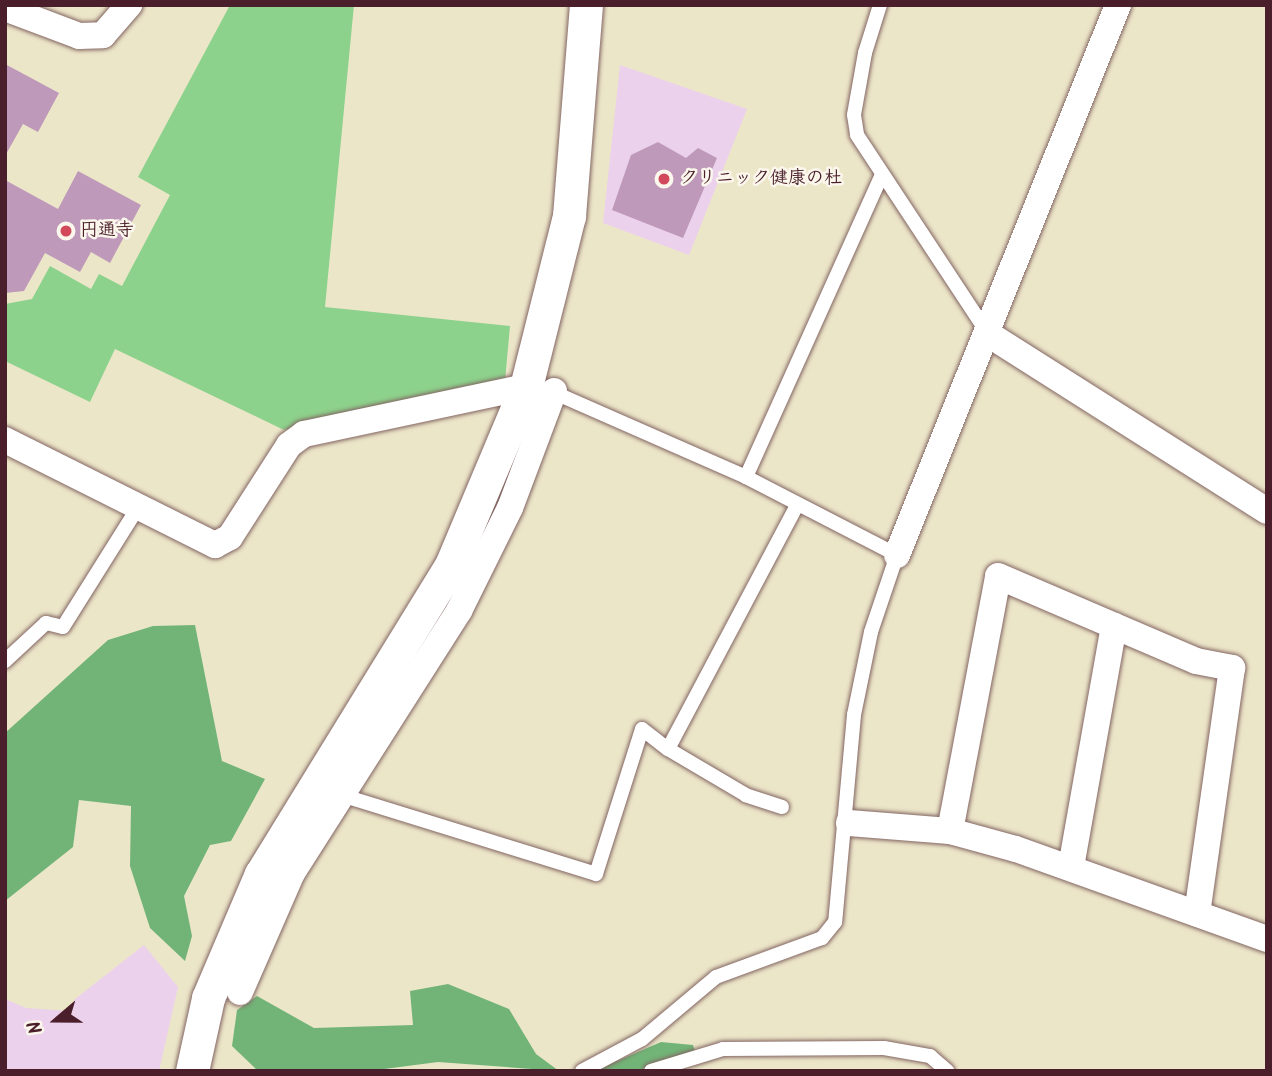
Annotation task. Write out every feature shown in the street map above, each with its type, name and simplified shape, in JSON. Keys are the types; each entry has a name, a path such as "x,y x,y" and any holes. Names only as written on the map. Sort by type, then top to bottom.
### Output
{"street":[{"path":"11,8 91,35 116,25 129,5"},
{"path":"240,992 264,925 341,794 459,611 510,509 540,389 569,216 586,5"},
{"path":"897,555 1118,5"},
{"path":"988,334 1267,512"},
{"path":"5,440 137,509 215,545 230,537 289,445 304,434 540,389"},
{"path":"192,1071 208,998 244,909 452,564 540,389"},
{"path":"950,831 998,576 1196,661 1232,668 1197,914"},
{"path":"1071,867 1114,626"},
{"path":"849,823 950,831 1071,867 1267,939"}],"lane":[{"path":"880,5 854,115 857,135 988,334"},
{"path":"746,477 881,175"},
{"path":"540,389 746,477 796,507 897,555 871,632 854,715 849,823 835,922 822,938 716,977 642,1039 582,1071"},
{"path":"668,749 796,507"},
{"path":"5,661 46,623 63,627 137,509"},
{"path":"341,794 596,874 642,729 668,749 746,795 782,807"},
{"path":"651,1071 723,1049 884,1048 930,1056 947,1071"}],"shaded area":[{"name":"クリニック健康の杜","path":"620,65 747,109 689,255 603,223"},
{"path":"144,945 178,987 159,1071 5,1071 5,999 26,1008 70,1011 75,999"}],"green space":[{"path":"230,5 354,5 325,307 510,326 505,381 284,430 115,349 90,402 5,361 5,304 32,299 50,266 91,289 99,274 122,286 170,195 138,177"},
{"path":"195,625 222,761 265,779 231,841 210,845 184,896 192,936 185,961 150,928 130,866 131,806 79,800 73,847 5,901 5,733 108,640 153,626"},
{"path":"448,984 509,1009 536,1054 559,1071 438,1062 369,1071 258,1071 232,1046 237,1010 257,996 314,1028 413,1025 410,991"},
{"path":"661,1042 693,1045 698,1062 677,1071 594,1071"}],"building":[{"path":"5,64 59,93 38,132 23,124 5,156"},
{"path":"658,142 686,158 698,148 717,158 683,238 612,210 631,155"},
{"name":"円通寺","path":"78,171 141,205 110,263 91,252 80,272 45,253 24,291 5,293 5,180 58,209"}],"place":[{"name":"クリニック健康の杜","path":"664,179"},
{"name":"円通寺","path":"66,231"}]}
